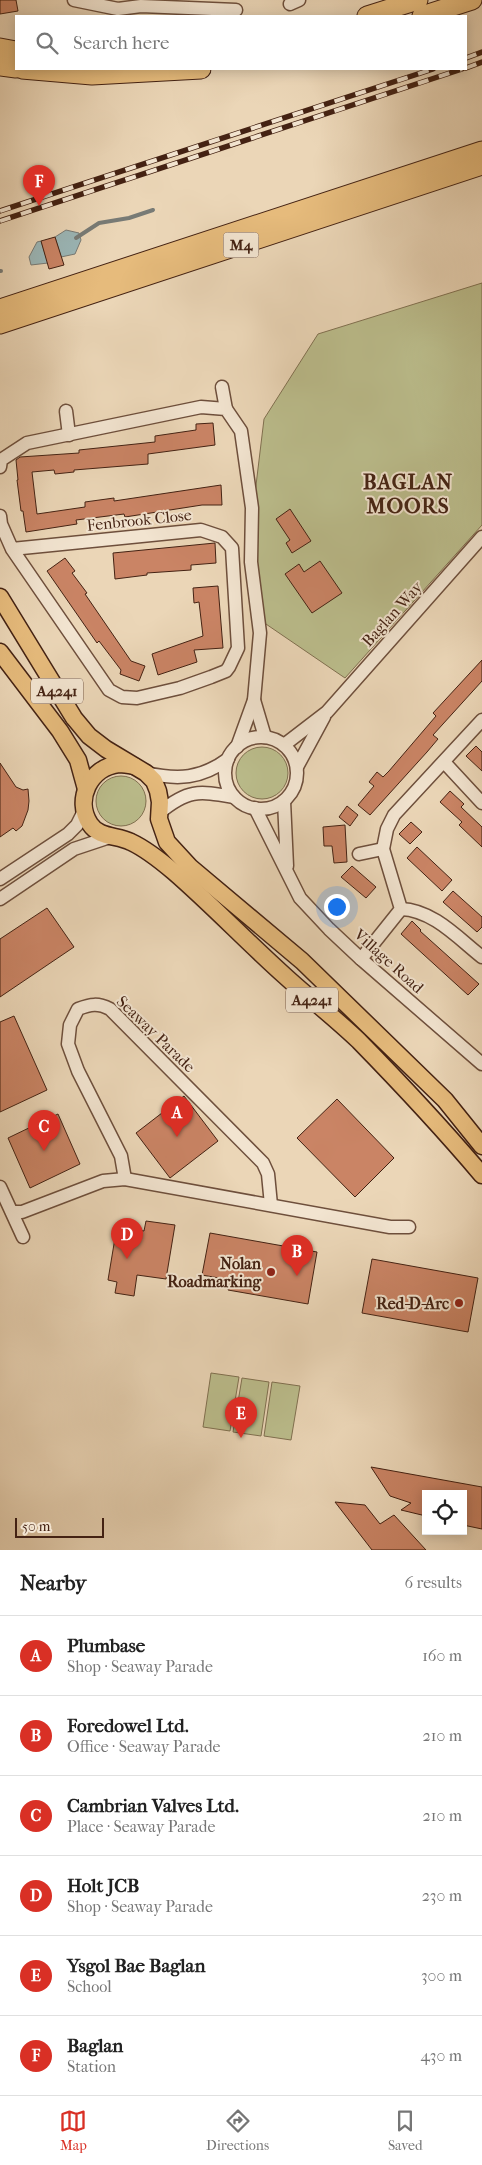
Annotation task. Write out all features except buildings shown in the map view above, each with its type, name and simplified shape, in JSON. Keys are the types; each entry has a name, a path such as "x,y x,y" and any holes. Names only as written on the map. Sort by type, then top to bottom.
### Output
{"highway":[{"path":"370,15 418,0"},
{"path":"425,15 472,0"},
{"path":"0,48 15,50"},
{"path":"0,66 15,68"},
{"path":"34,70 92,75 183,70"},
{"name":"M4","path":"0,309 482,150"},
{"name":"M4","path":"0,324 482,165"}],"main road":[{"name":"A4241","path":"0,597 74,718 95,740 140,769 154,781 160,802 158,813 162,831 168,842 190,867 302,961 445,1100 482,1146"},
{"name":"A4241","path":"0,652 60,731 78,760 86,788 84,811 95,829 110,837 129,841 174,872 285,976 358,1040 482,1175"},
{"path":"86,788 94,776 105,768 120,764 140,769"}],"street":[{"path":"74,0 118,9 140,3 236,10"},
{"path":"140,769 165,777 199,775 213,770 228,759 237,747 254,700 260,633 251,562 252,508 241,431 226,408 222,387"},
{"path":"0,467 2,460 27,443 201,407 226,408"},
{"path":"66,411 70,434"},
{"name":"Fenbrook Close","path":"0,516 1,524 12,549 109,690 122,697 137,698 180,688 226,671 229,667 238,648 232,548 222,537 201,530 12,549"},
{"name":"Baglan Way","path":"284,744 327,712 482,537"},
{"path":"254,700 265,737"},
{"name":"Baglan Way","path":"297,767 327,712"},
{"path":"401,909 383,849 387,829 394,815 482,720"},
{"path":"158,813 187,794 209,793 234,797 244,804 256,808 270,807 284,801 295,785 297,767 290,751 284,744 275,739 254,737 237,747"},
{"path":"228,759 226,779 234,797"},
{"path":"444,762 482,803"},
{"name":"Village Road","path":"284,801 287,871"},
{"name":"Village Road","path":"256,808 300,898 361,959 482,1064"},
{"path":"0,879 68,834 77,825 84,811"},
{"path":"0,899 57,859 81,845 110,837"},
{"path":"359,854 383,849"},
{"path":"401,909 414,909 429,915 482,957"},
{"path":"361,959 401,909"},
{"name":"Seaway Parade","path":"125,1180 121,1156 78,1071 68,1044 70,1025 78,1009 90,1004 99,1004 110,1010 263,1163 268,1174 271,1205"},
{"path":"12,1212 22,1212 103,1181 125,1180 390,1227 409,1227"},
{"path":"0,1187 23,1237"}],"green space":[{"path":"482,283 482,525 345,678 263,622 253,564 253,510 264,419 318,334"},
{"path":"257,747 267,747 281,754 288,768 288,778 281,792 267,799 257,799 247,795 240,788 236,778 236,768 240,758 247,751"},
{"path":"116,776 126,776 139,783 146,796 146,806 139,819 126,826 116,826 107,822 100,815 96,806 96,796 100,787 107,780"},
{"path":"211,1373 239,1377 230,1431 203,1427"},
{"path":"242,1378 269,1382 261,1436 233,1432"},
{"path":"272,1382 300,1386 291,1440 264,1436"}],"water":[{"path":"66,230 79,233 81,240 75,254 61,257 55,237"},
{"path":"41,241 48,263 31,265 29,257 37,242"}],"waterway":[{"path":"76,238 99,223 129,218 153,210"}],"railway":[{"path":"467,58 482,52"},
{"path":"467,68 482,62"},
{"path":"0,211 430,70"},
{"path":"0,221 459,70"}],"place":[{"name":"Baglan","path":"39,206"},
{"name":"Plumbase","path":"177,1137"},
{"name":"Cambrian Valves Ltd.","path":"44,1151"},
{"name":"Holt JCB","path":"127,1259"},
{"name":"Nolan Roadmarking","path":"271,1272"},
{"name":"Foredowel Ltd.","path":"297,1276"},
{"name":"Red-D-Arc","path":"459,1303"},
{"name":"Ysgol Bae Baglan","path":"241,1438"}],"district":[{"name":"BAGLAN MOORS","path":"408,494"}]}
